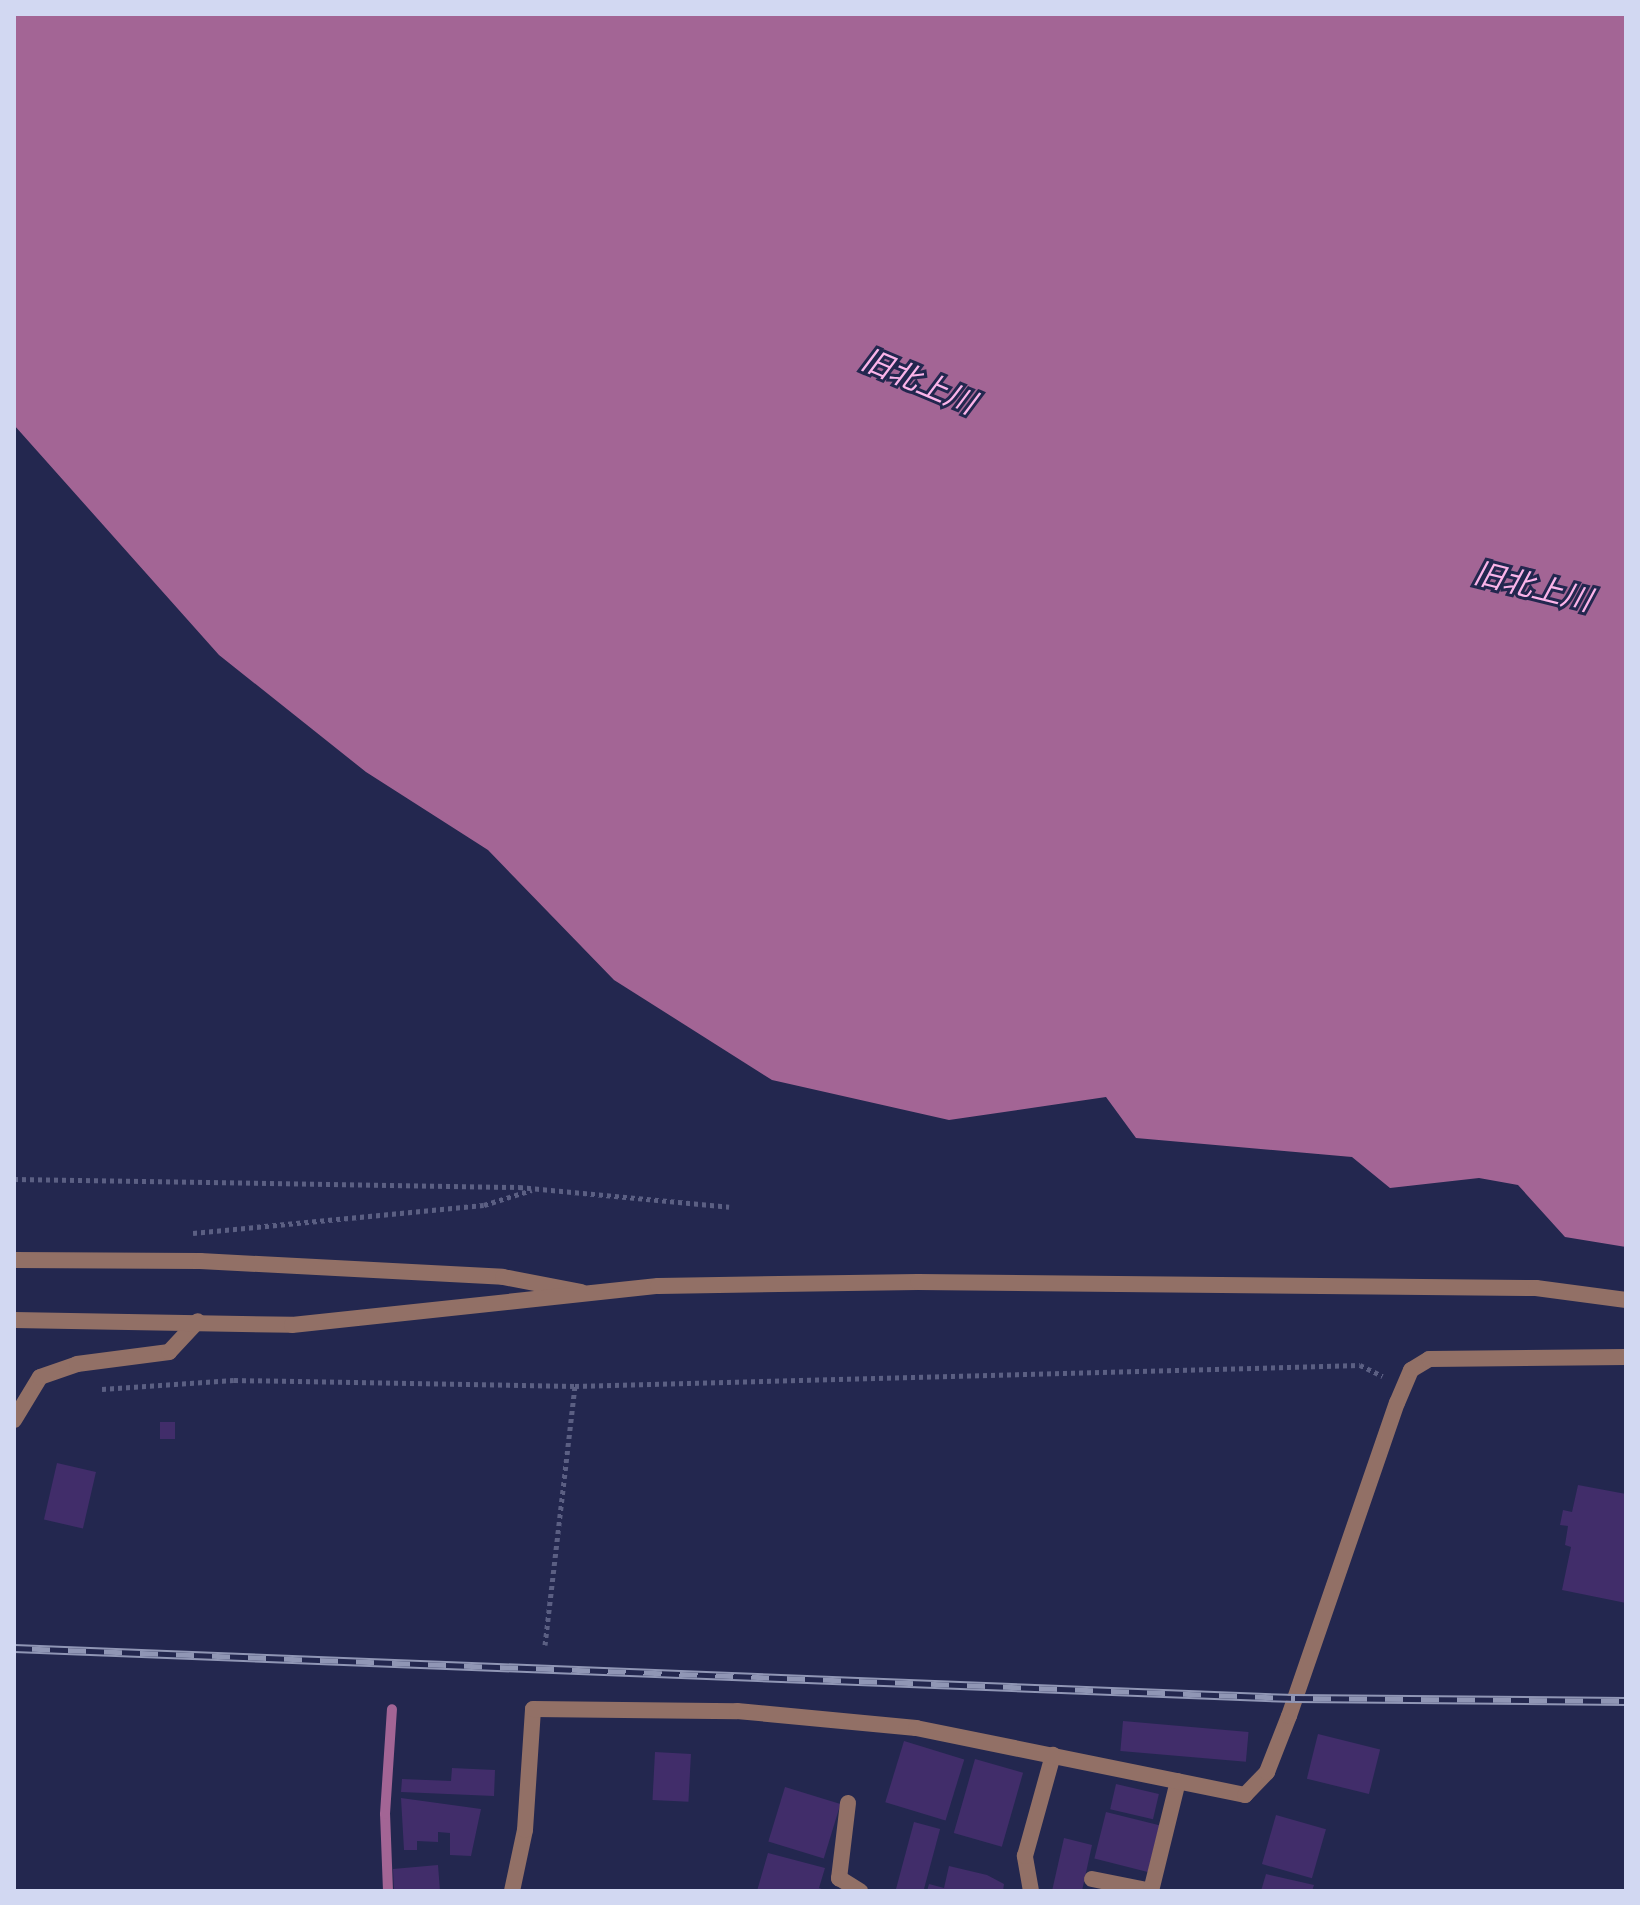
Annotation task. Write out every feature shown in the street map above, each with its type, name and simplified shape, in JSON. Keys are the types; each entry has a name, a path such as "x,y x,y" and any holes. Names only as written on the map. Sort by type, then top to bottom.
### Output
{"street":[{"path":"14,1260 200,1261 503,1277 584,1293"},
{"path":"14,1320 292,1325 584,1293 918,1282 1536,1288 1626,1300"},
{"path":"14,1420 40,1377 77,1364 169,1352 198,1321"},
{"path":"512,1891 525,1830 533,1709 737,1711 916,1728 1245,1795 1267,1772 1411,1370 1429,1359 1626,1357"},
{"path":"1031,1891 1025,1856 1053,1755"},
{"path":"1092,1879 1151,1891 1178,1781"},
{"path":"848,1803 839,1878 860,1891"}],"path":[{"path":"14,1179 536,1188 729,1207"},
{"path":"178,1234 484,1205 536,1188"},
{"path":"94,1390 299,1379 575,1386 1360,1365 1380,1370 1397,1403"},
{"path":"545,1645 575,1386"}],"water":[{"name":"旧北上川","path":"14,14 1626,14 1626,1247 1565,1237 1518,1185 1479,1178 1390,1188 1352,1157 1136,1138 1106,1097 949,1120 772,1080 614,980 488,850 366,772 219,655 14,425"}],"building":[{"path":"160,1422 175,1422 175,1439 160,1439"},
{"path":"57,1463 96,1472 83,1529 44,1520"},
{"path":"1578,1485 1626,1494 1626,1603 1562,1590 1571,1547 1565,1545 1568,1526 1560,1525 1563,1510 1572,1512"},
{"path":"1123,1721 1249,1732 1246,1762 1120,1751"},
{"path":"1318,1734 1380,1749 1369,1794 1307,1779"},
{"path":"904,1741 964,1759 946,1821 885,1802"},
{"path":"655,1752 691,1754 688,1802 652,1800"},
{"path":"975,1759 1023,1773 1002,1847 954,1833"},
{"path":"452,1768 495,1770 494,1796 401,1792 402,1779 451,1781"},
{"path":"1116,1784 1159,1794 1153,1819 1110,1809"},
{"path":"785,1787 840,1804 824,1858 768,1842"},
{"path":"401,1798 481,1809 471,1856 450,1855 450,1833 438,1832 438,1842 417,1841 417,1850 404,1850"},
{"path":"1106,1812 1159,1825 1148,1872 1094,1859"},
{"path":"1276,1815 1326,1829 1312,1878 1262,1864"},
{"path":"914,1822 940,1829 923,1891 896,1891"},
{"path":"1064,1838 1092,1845 1082,1891 1052,1891"},
{"path":"768,1853 825,1868 819,1888 827,1891 757,1891"},
{"path":"438,1865 440,1891 394,1891 393,1869"},
{"path":"949,1866 987,1875 1004,1884 1003,1891 927,1891 929,1884 944,1888"},
{"path":"1266,1874 1314,1885 1312,1891 1261,1891"}],"waterway":[{"path":"388,1891 385,1814 392,1709"}],"railway":[{"path":"14,1648 1295,1698 1626,1701"}]}
